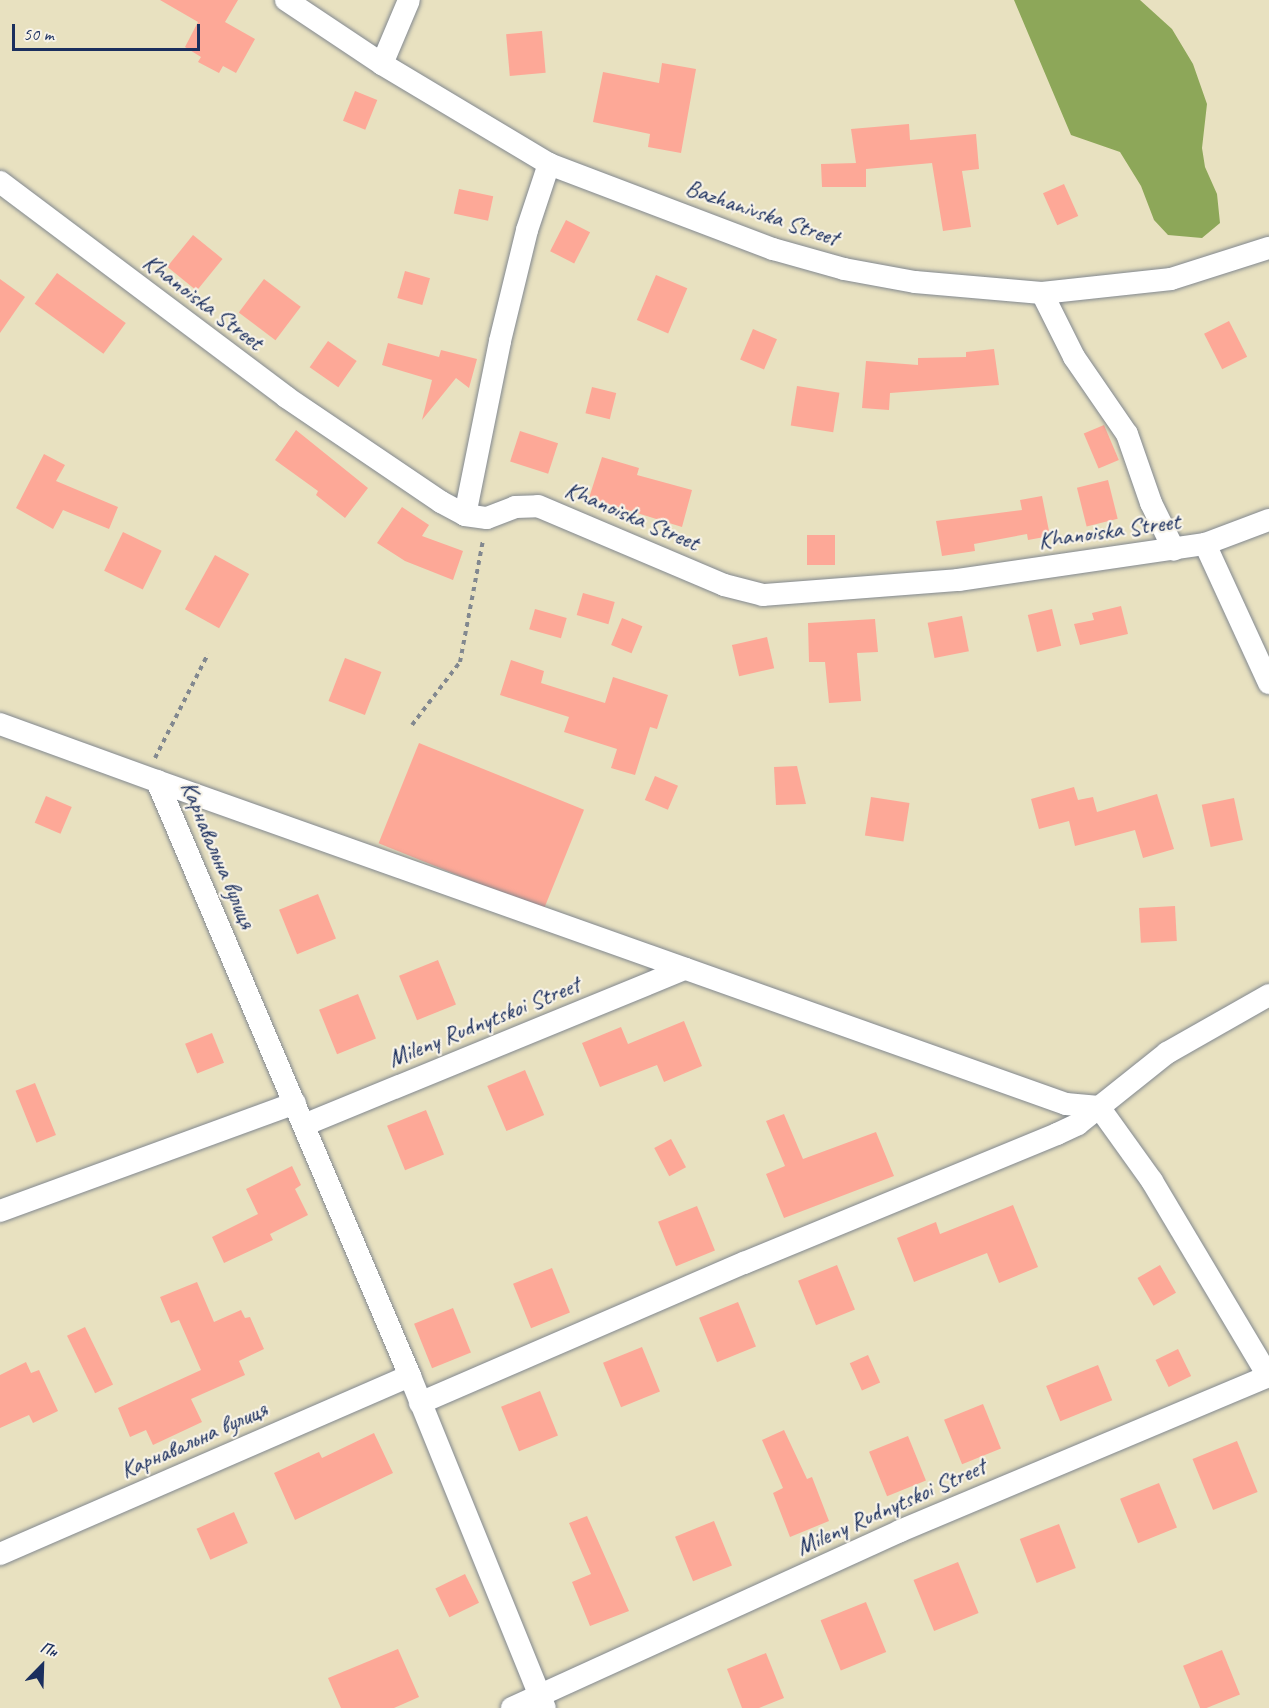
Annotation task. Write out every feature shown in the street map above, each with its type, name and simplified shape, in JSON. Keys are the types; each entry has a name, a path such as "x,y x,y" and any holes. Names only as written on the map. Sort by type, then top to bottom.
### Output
{"street":[{"name":"Bazhanivska Street","path":"286,0 382,64 549,164 773,249 844,269 915,282 1042,293 1171,279 1269,248"},
{"path":"382,64 409,0"},
{"path":"476,516 484,436 500,341 527,230 549,164"},
{"name":"Khanoiska Street","path":"0,182 286,397 476,516 515,507 538,506 724,585 763,596 958,580 1174,550 1205,544 1269,520"},
{"path":"1042,293 1074,357 1127,434 1151,503 1174,550"},
{"path":"1205,544 1269,682"},
{"name":"Карнавальна вулиця","path":"0,724 151,779 295,1103 410,1376 542,1702"},
{"path":"151,779 1066,1104 1099,1107 1152,1181 1269,1377"},
{"name":"Mileny Rudnytskoi Street","path":"304,1125 685,969"},
{"path":"420,1403 744,1263 1056,1134 1099,1107 1167,1053 1269,995"},
{"path":"0,1211 295,1103"},
{"name":"Карнавальна вулиця","path":"0,1554 410,1376"},
{"name":"Mileny Rudnytskoi Street","path":"542,1702 900,1531 1269,1377"},
{"path":"512,1708 542,1702"}],"path":[{"path":"412,725 460,662 476,516"},
{"path":"151,779 208,654"}],"green space":[{"path":"1014,0 1140,0 1172,29 1193,64 1207,104 1202,148 1205,167 1217,194 1220,223 1202,238 1168,235 1154,220 1141,186 1120,152 1071,135"}],"building":[{"path":"160,0 238,0 225,22 255,39 236,73 223,66 219,73 198,62 201,57 185,47 198,22"},
{"path":"542,31 546,73 510,76 506,34"},
{"path":"662,63 696,69 681,153 648,147 650,134 593,122 603,72 659,83"},
{"path":"355,91 377,100 365,130 343,121"},
{"path":"909,124 910,140 976,134 979,169 962,171 971,227 943,231 932,163 866,169 866,187 822,187 821,164 856,163 851,129"},
{"path":"1064,184 1078,216 1057,225 1043,193"},
{"path":"459,189 493,196 488,221 454,213"},
{"path":"566,220 590,232 574,263 550,251"},
{"path":"193,235 223,259 197,291 167,267"},
{"path":"405,271 430,278 422,305 397,298"},
{"path":"57,273 126,323 103,354 35,304"},
{"path":"656,275 687,288 668,333 637,320"},
{"path":"0,279 25,297 0,333"},
{"path":"264,279 301,307 275,340 239,313"},
{"path":"1229,321 1247,357 1222,369 1204,334"},
{"path":"753,329 777,339 764,370 740,359"},
{"path":"328,341 357,361 338,387 310,367"},
{"path":"388,343 439,357 441,350 477,359 469,388 456,378 422,420 432,380 382,365"},
{"path":"994,349 999,385 890,393 889,410 862,408 866,361 918,365 918,358 966,357 966,352"},
{"path":"797,386 839,393 833,432 791,426"},
{"path":"592,387 616,393 610,419 585,413"},
{"path":"1104,425 1119,460 1099,469 1084,434"},
{"path":"296,430 368,488 345,518 316,495 318,491 275,460"},
{"path":"520,431 558,443 548,474 510,461"},
{"path":"44,454 65,465 56,481 118,507 109,529 63,510 53,529 16,508"},
{"path":"602,457 639,468 637,475 692,490 682,527 589,498"},
{"path":"1108,480 1118,519 1087,527 1077,488"},
{"path":"1042,496 1050,536 1028,540 1027,534 974,544 975,551 942,556 936,521 1022,510 1020,500"},
{"path":"402,507 429,525 422,536 463,551 453,580 405,561 377,543"},
{"path":"123,532 162,551 143,589 104,571"},
{"path":"807,535 835,535 835,565 807,565"},
{"path":"215,555 249,574 219,628 185,609"},
{"path":"583,593 615,602 608,624 577,615"},
{"path":"1121,606 1128,634 1080,645 1074,624 1094,620 1092,613"},
{"path":"535,609 567,618 561,638 529,629"},
{"path":"1052,609 1061,646 1037,652 1028,615"},
{"path":"962,616 969,651 935,658 928,623"},
{"path":"622,618 642,626 632,653 611,645"},
{"path":"875,619 878,652 857,653 861,701 829,703 825,662 809,662 808,623"},
{"path":"767,637 774,668 739,676 732,645"},
{"path":"345,658 381,672 365,715 329,701"},
{"path":"511,660 544,671 541,683 605,703 613,677 668,695 657,729 650,727 635,775 611,768 617,749 564,732 569,717 500,695"},
{"path":"419,743 584,810 544,910 379,843"},
{"path":"797,766 806,804 776,805 774,767"},
{"path":"655,776 678,786 668,810 645,800"},
{"path":"1074,787 1078,800 1093,797 1097,812 1157,794 1174,849 1143,858 1135,830 1075,846 1069,821 1039,829 1031,799"},
{"path":"46,796 72,807 60,834 35,823"},
{"path":"871,797 910,803 903,842 865,836"},
{"path":"1234,798 1243,840 1211,847 1202,805"},
{"path":"318,894 336,939 297,954 279,910"},
{"path":"1175,906 1177,941 1141,943 1139,908"},
{"path":"438,960 456,1005 417,1020 399,976"},
{"path":"358,994 376,1039 337,1054 319,1010"},
{"path":"684,1021 702,1066 664,1082 657,1065 600,1087 582,1043 621,1027 628,1044"},
{"path":"212,1033 224,1063 197,1074 185,1044"},
{"path":"525,1070 544,1115 506,1131 487,1086"},
{"path":"35,1083 56,1135 37,1143 16,1091"},
{"path":"426,1110 444,1155 405,1170 387,1126"},
{"path":"784,1114 803,1159 876,1132 894,1176 784,1218 766,1174 785,1166 766,1121"},
{"path":"671,1139 686,1167 669,1176 654,1148"},
{"path":"292,1166 301,1185 295,1189 308,1215 270,1234 273,1240 224,1263 212,1237 258,1214 246,1189"},
{"path":"1013,1205 1038,1267 999,1283 987,1253 914,1282 897,1238 936,1222 940,1234"},
{"path":"697,1206 715,1251 676,1266 658,1222"},
{"path":"837,1265 855,1310 816,1325 798,1281"},
{"path":"1160,1265 1176,1293 1153,1306 1137,1278"},
{"path":"552,1268 570,1313 531,1328 513,1284"},
{"path":"197,1282 214,1322 241,1310 245,1318 250,1317 264,1349 239,1361 245,1375 191,1399 202,1422 153,1445 146,1430 130,1437 118,1408 201,1370 179,1320 171,1323 160,1297"},
{"path":"738,1302 756,1347 717,1362 699,1318"},
{"path":"453,1308 471,1353 432,1368 414,1324"},
{"path":"85,1327 113,1385 95,1393 67,1336"},
{"path":"642,1347 660,1392 621,1407 603,1363"},
{"path":"1178,1349 1191,1376 1169,1387 1156,1360"},
{"path":"868,1355 880,1382 862,1391 850,1363"},
{"path":"26,1362 31,1373 39,1370 58,1411 33,1423 29,1415 0,1428 0,1375"},
{"path":"1098,1365 1112,1400 1060,1421 1046,1386"},
{"path":"540,1391 558,1436 519,1451 501,1407"},
{"path":"983,1404 1001,1449 962,1464 944,1420"},
{"path":"784,1430 807,1479 812,1477 829,1521 790,1537 773,1493 783,1488 762,1440"},
{"path":"374,1433 393,1473 295,1520 274,1473 319,1452 322,1458"},
{"path":"908,1436 926,1481 887,1496 869,1452"},
{"path":"1237,1441 1258,1492 1213,1510 1192,1459"},
{"path":"1159,1483 1177,1528 1138,1543 1120,1499"},
{"path":"234,1512 248,1543 210,1560 197,1529"},
{"path":"587,1516 629,1611 590,1626 572,1582 591,1574 569,1523"},
{"path":"714,1521 732,1566 693,1581 675,1537"},
{"path":"1059,1524 1076,1568 1037,1583 1020,1539"},
{"path":"958,1562 979,1613 934,1631 913,1580"},
{"path":"465,1574 479,1603 449,1617 435,1588"},
{"path":"866,1602 886,1652 841,1670 821,1620"},
{"path":"398,1649 419,1697 394,1708 341,1708 328,1678"},
{"path":"1222,1650 1240,1695 1207,1708 1200,1708 1183,1666"},
{"path":"766,1653 784,1698 759,1708 742,1708 727,1669"}]}
